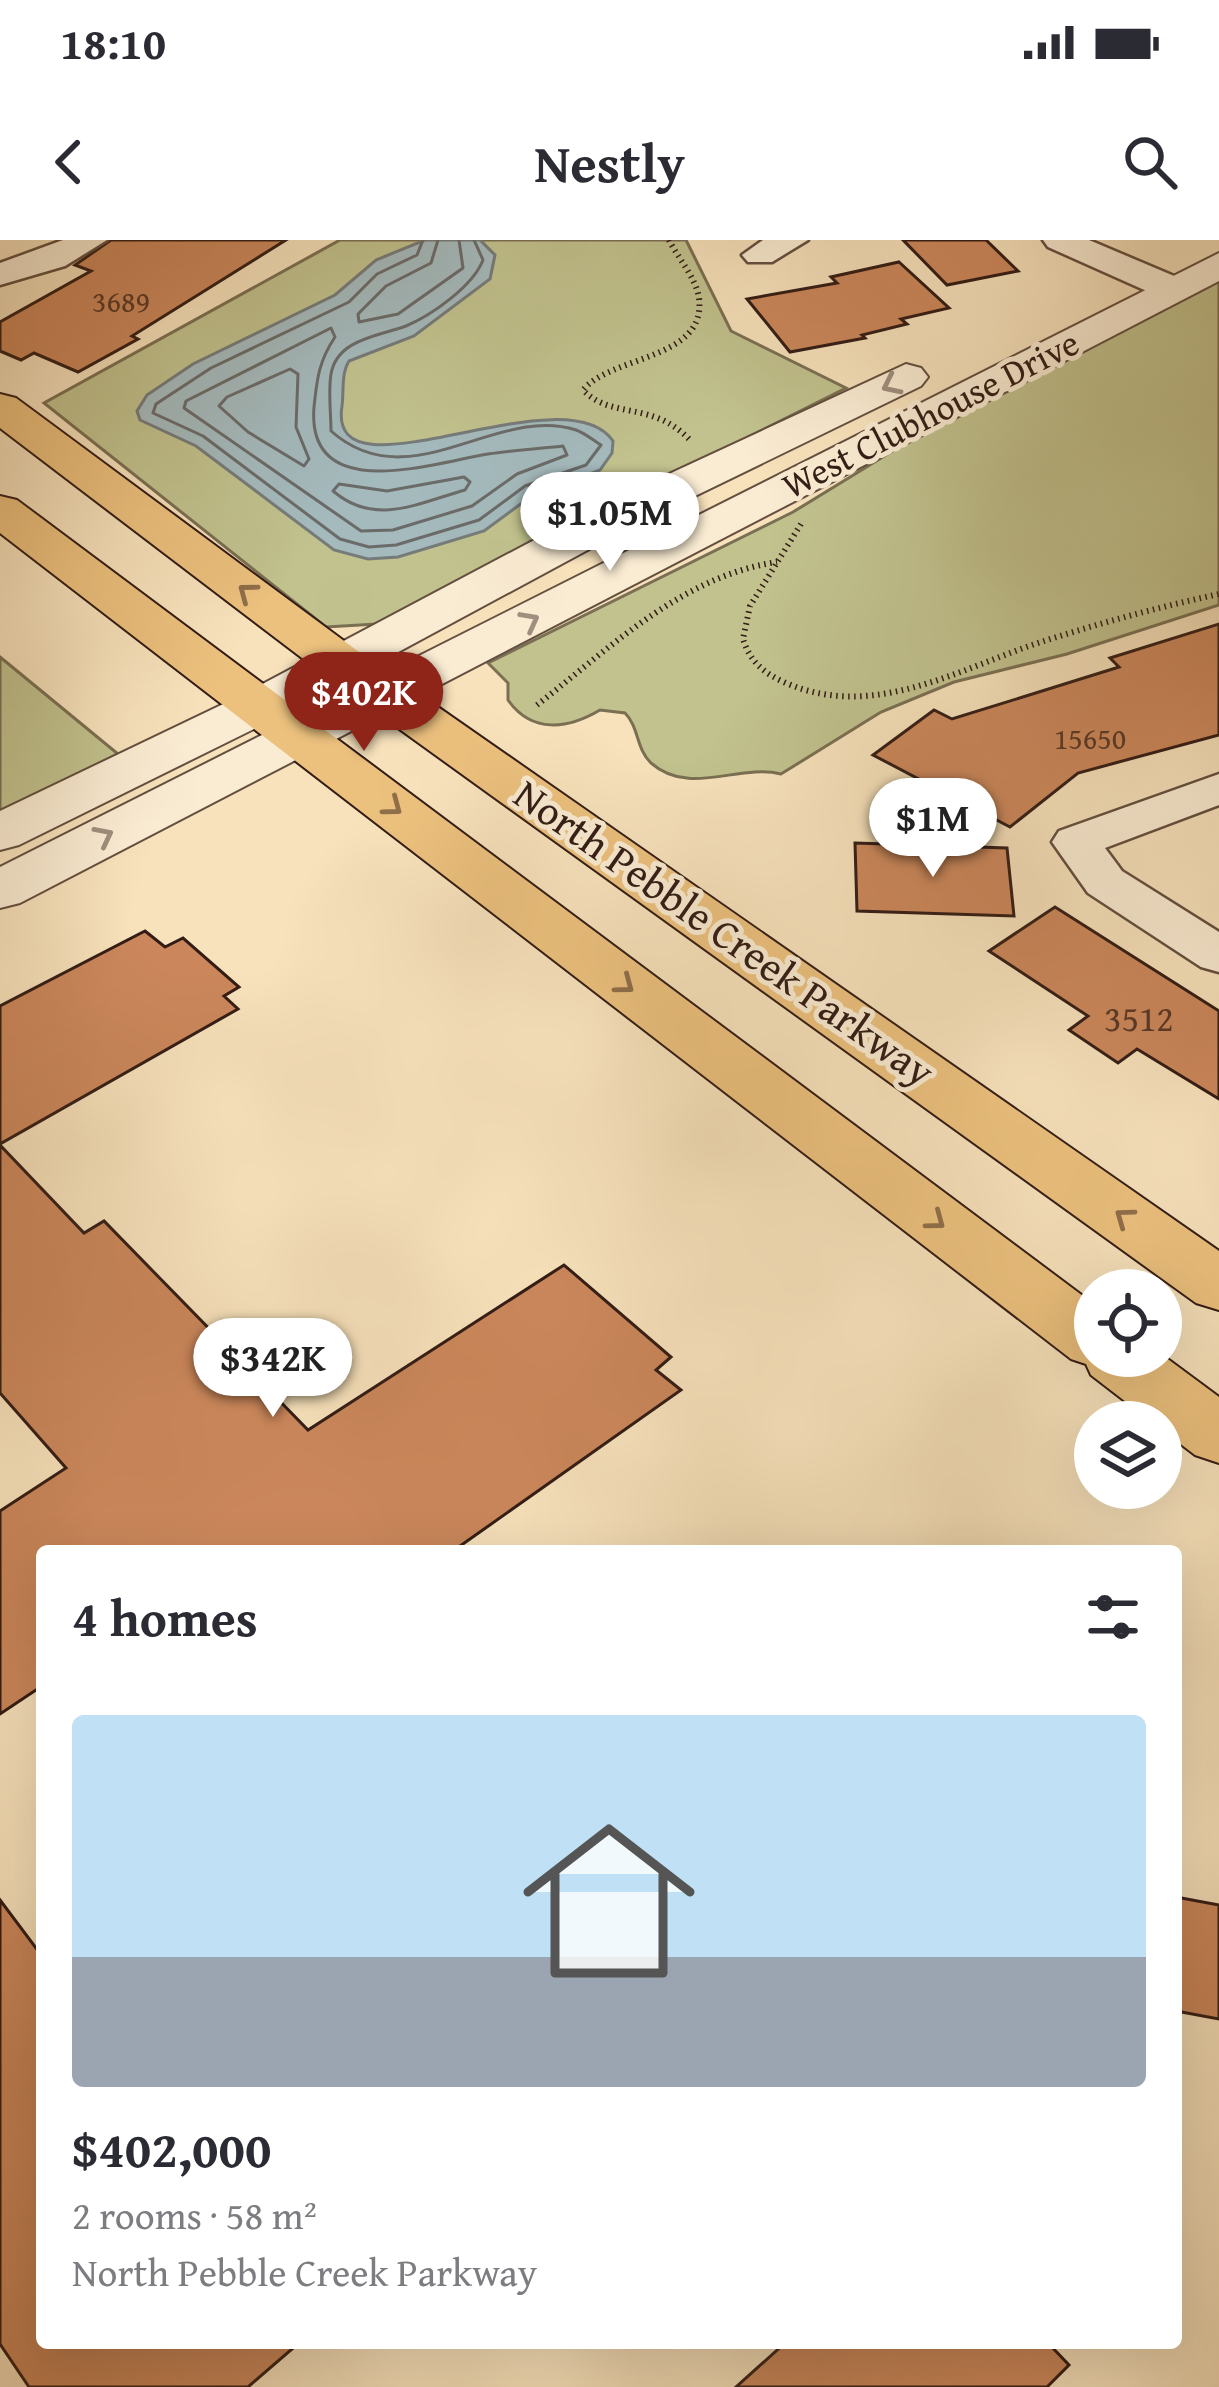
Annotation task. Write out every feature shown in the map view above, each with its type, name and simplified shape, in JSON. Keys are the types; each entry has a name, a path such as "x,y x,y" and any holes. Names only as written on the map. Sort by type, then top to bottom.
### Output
{"main road":[{"name":"North Pebble Creek Parkway","path":"0,407 364,678 1219,1286"},
{"path":"0,510 1074,1325"},
{"path":"1142,1377 1219,1435"}],"street":[{"path":"0,274 52,259 90,240"},
{"path":"1060,240 1173,289"},
{"name":"West Clubhouse Drive","path":"364,678 604,522 1184,240"},
{"name":"West Clubhouse Drive","path":"0,890 279,721 364,678 658,554 1219,265"},
{"path":"604,522 658,554"},
{"name":"West Clubhouse Drive","path":"0,833 279,721"},
{"path":"1219,789 1076,842 1106,882 1219,955"}],"path":[{"path":"669,240 698,298 694,322 665,352 598,373 583,390 602,404 666,415 695,446 722,465"},
{"path":"769,496 801,522 799,533 744,622 746,652 757,666 784,684 832,697 903,692 1036,643 1219,594"},
{"path":"537,705 642,619 735,568 777,562"}],"green space":[{"path":"340,240 686,240 731,331 846,388 377,624 326,627 44,403"},
{"path":"1219,278 1219,605 1067,654 954,682 881,712 781,774 682,778 651,763 625,713 600,710 551,725 528,719 508,700 508,683 488,663 793,512 909,441"},
{"path":"0,657 118,754 0,813"}],"water":[{"path":"425,240 480,240 495,255 490,279 414,336 349,361 342,406 347,434 371,444 408,443 502,425 548,420 587,423 613,441 612,453 600,470 530,497 484,531 398,557 368,559 334,550 196,446 140,420 137,411 147,395 193,364 335,295 376,260"}],"building":[{"path":"111,240 286,240 132,336 138,339 78,372 34,353 21,360 0,351 0,322 91,271 75,265"},
{"path":"903,240 986,240 1018,271 947,285"},
{"path":"899,262 949,308 901,319 907,324 862,335 865,338 790,352 747,299 837,283 831,277"},
{"path":"1219,624 1219,735 1078,773 1010,827 873,755 934,710 952,719 1119,667 1110,658"},
{"path":"855,843 1007,848 1014,916 857,911"},
{"path":"1055,907 1219,1011 1219,1099 1137,1049 1118,1063 1069,1030 1088,1016 989,951"},
{"path":"145,931 165,947 183,938 239,987 224,996 238,1009 0,1144 0,1006"},
{"path":"0,1145 84,1233 104,1221 308,1430 564,1265 671,1357 656,1370 681,1390 461,1545 36,1545 36,1690 0,1714 0,1511 66,1468 0,1393"},
{"path":"1182,1898 1219,1905 1219,2019 1182,2012"},
{"path":"0,1900 36,1948 36,2349 292,2349 248,2387 29,2387 0,2344"},
{"path":"778,2349 1054,2349 1069,2365 1047,2387 736,2387"}]}
